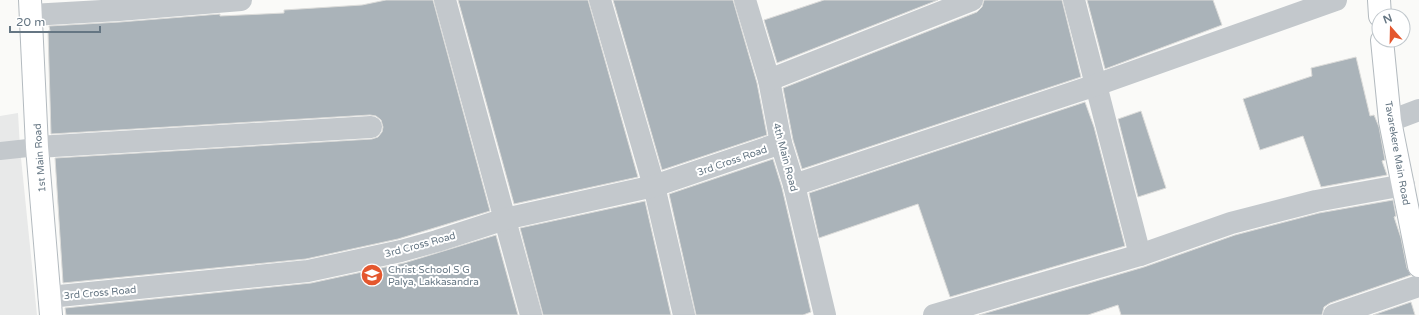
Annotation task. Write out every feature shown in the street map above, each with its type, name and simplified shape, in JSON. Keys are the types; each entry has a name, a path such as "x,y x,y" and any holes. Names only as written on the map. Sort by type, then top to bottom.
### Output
{"street":[{"path":"30,8 119,10 242,0"},
{"path":"445,0 531,315"},
{"path":"600,0 654,186 684,315"},
{"name":"4th Main Road","path":"745,0 769,80 780,143 794,185 825,315"},
{"path":"769,80 972,0"},
{"path":"1074,0 1140,255"},
{"path":"794,185 1096,85 1336,0"},
{"name":"1st Main Road","path":"30,8 37,147 50,306"},
{"name":"Tavarekere Main Road","path":"1383,48 1390,121 1419,266"},
{"path":"1390,121 1419,110"},
{"path":"37,147 371,127"},
{"name":"3rd Cross Road","path":"50,306 308,271 437,241 505,219 654,186 780,143"},
{"path":"934,315 1140,255 1238,221 1316,201 1404,185"},
{"path":"1334,315 1419,286"}],"lane":[{"path":"0,151 37,147"}],"shaded area":[{"path":"18,113 20,148 37,315 0,315 0,116"}],"building":[{"path":"386,0 433,0 490,211 398,239 306,259 63,283 55,158 372,139 378,137 382,132 383,127 381,120 376,116 370,115 51,134 49,26 220,14 220,16 284,13 284,10 362,5"},
{"path":"458,0 588,0 638,177 514,204"},
{"path":"613,0 733,0 757,83 767,135 662,170"},
{"path":"824,0 938,0 777,63 764,20"},
{"path":"984,0 1062,0 1081,77 802,169 793,140 783,88 977,12 982,7"},
{"path":"1087,0 1213,0 1222,25 1105,69"},
{"path":"1356,57 1370,116 1374,115 1379,127 1385,160 1382,161 1387,175 1321,187 1303,136 1260,150 1243,99 1312,76 1311,68"},
{"path":"1085,102 1094,127 1125,246 950,297 918,204 819,238 809,193"},
{"path":"1141,111 1166,188 1138,197 1118,119"},
{"path":"773,159 782,188 811,312 803,315 696,315 669,194"},
{"path":"1393,200 1396,216 1394,217 1401,238 1407,268 1411,275 1330,303 1324,307 1322,315 1121,315 1118,305 1088,315 979,315 1144,267 1235,235 1319,213"},
{"path":"645,201 671,315 543,315 520,228"},
{"path":"496,235 518,315 66,315 65,308 311,283 404,263"},
{"path":"1411,302 1415,315 1373,315"}],"place":[{"name":"Christ School S G Palya, Lakkasandra","path":"372,275"}]}
